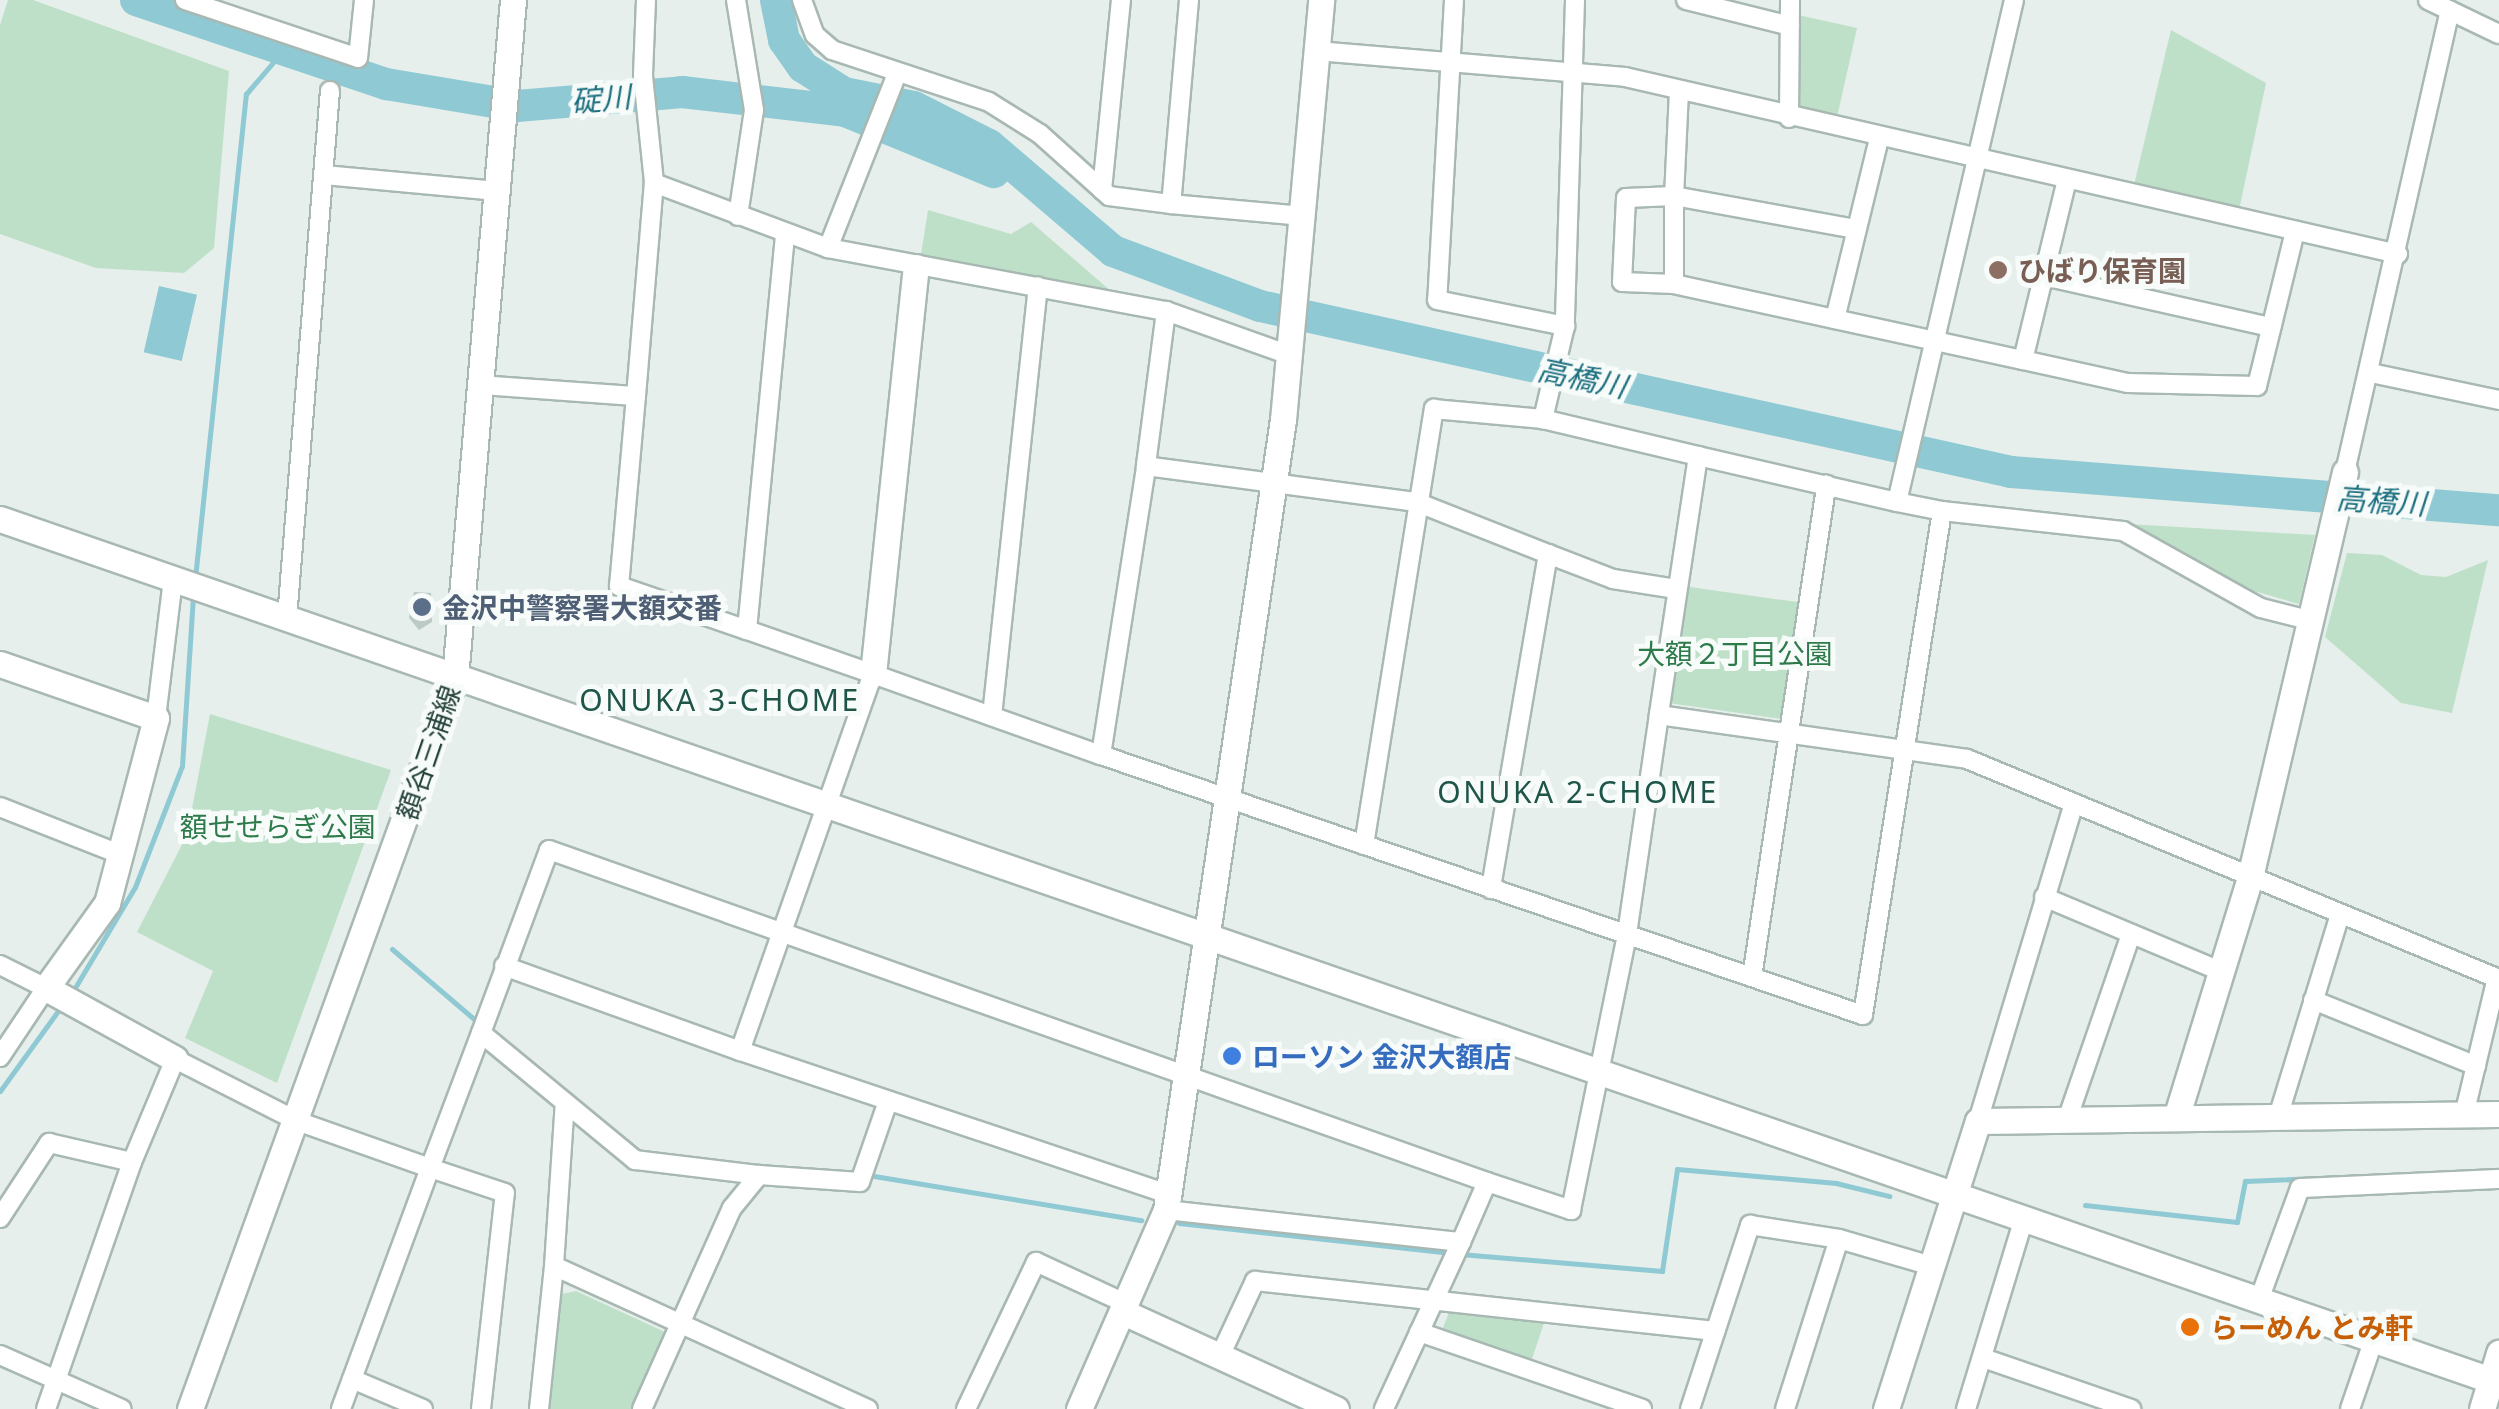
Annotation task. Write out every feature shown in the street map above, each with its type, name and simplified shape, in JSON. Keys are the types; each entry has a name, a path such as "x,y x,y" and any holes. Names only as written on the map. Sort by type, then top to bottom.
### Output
{"street":[{"path":"184,0 358,58 364,0"},
{"path":"246,22 248,0"},
{"name":"額谷三浦線","path":"190,1409 455,678 514,0"},
{"path":"646,0 643,76 654,183 619,586 1227,800 1863,1015 1908,751 1942,511"},
{"path":"736,0 752,122 738,216"},
{"path":"802,0 815,35 832,50 989,102 1040,134 1102,190 1172,204 1302,216"},
{"path":"1102,190 1120,0"},
{"path":"1172,204 1189,0"},
{"path":"1078,1409 1125,1308 1167,1202 1274,483 1321,0"},
{"path":"1454,0 1438,300 1564,333"},
{"path":"1545,414 1564,333 1576,0"},
{"path":"1686,0 1790,26"},
{"path":"1789,118 1790,0"},
{"path":"1897,498 2014,0"},
{"path":"2428,0 2499,34"},
{"path":"2176,1118 2250,877 2371,373 2450,10"},
{"path":"1316,50 1450,64 1574,69 2398,254"},
{"path":"828,248 894,81"},
{"path":"1674,284 1679,90"},
{"path":"287,618 330,91"},
{"path":"1835,320 1879,138"},
{"path":"325,175 496,191"},
{"path":"2024,360 2067,180"},
{"path":"654,183 785,236 828,248 1166,311 1288,351"},
{"path":"1856,228 1674,196 1626,198 1622,282 1674,284 2128,383 2257,386 2295,231"},
{"path":"747,630 785,236"},
{"path":"740,1050 873,674 916,267"},
{"path":"2044,276 2272,328"},
{"path":"992,716 1038,286"},
{"path":"1101,755 1166,311"},
{"path":"2371,373 2499,399"},
{"path":"480,384 636,396"},
{"path":"1364,845 1416,502 1434,409 1545,414 1698,456 1942,511 2122,531 2261,608 2312,621"},
{"path":"340,1409 549,850 1571,1210 1627,934 1698,456"},
{"path":"1146,466 1416,502 1613,580 1676,589"},
{"path":"1752,977 1826,484"},
{"path":"0,519 2495,1382"},
{"path":"1491,889 1548,554"},
{"path":"0,1057 59,995 107,902 122,856 188,584"},
{"path":"0,664 156,718"},
{"path":"1659,715 1967,759 2498,978 2464,1115"},
{"path":"1886,1409 1956,1194 2074,803"},
{"path":"0,807 122,856"},
{"path":"2044,897 2222,972"},
{"path":"2278,1117 2340,914"},
{"path":"2067,1120 2131,934"},
{"path":"0,964 297,1121 504,1193 481,1409"},
{"path":"504,966 1167,1202 1458,1250"},
{"path":"2314,1000 2476,1066"},
{"path":"483,1028 636,1160 860,1182 888,1101"},
{"path":"46,1409 132,1162 175,1059"},
{"path":"539,1409 566,1102"},
{"path":"1978,1121 2499,1114"},
{"path":"0,1218 49,1143 132,1162"},
{"path":"642,1409 732,1208 759,1175"},
{"path":"2258,1300 2300,1188 2499,1179"},
{"path":"1384,1409 1487,1182"},
{"path":"1966,1409 2024,1218"},
{"path":"1690,1409 1750,1225 1839,1239 1932,1266"},
{"path":"1785,1409 1839,1239"},
{"path":"966,1409 1036,1262 1220,1356 1336,1409"},
{"path":"554,1266 868,1409"},
{"path":"1220,1356 1255,1281 1715,1332"},
{"path":"1419,1332 1642,1409"},
{"path":"2350,1409 2374,1339"},
{"path":"2482,1409 2495,1382 2499,1352"},
{"path":"0,1355 122,1409"},
{"path":"1983,1358 2089,1402 2130,1409"},
{"path":"352,1378 423,1409"}],"green space":[{"path":"8,0 33,0 229,71 214,248 184,273 96,268 0,234 0,25"},
{"path":"1798,15 1857,28 1837,117 1798,105"},
{"path":"2171,30 2266,83 2239,210 2134,185"},
{"path":"928,210 1011,234 1031,222 1112,292 920,261"},
{"path":"2128,524 2315,535 2299,604 2254,591"},
{"path":"2347,553 2382,555 2421,575 2446,577 2488,560 2452,713 2401,703 2325,637"},
{"name":"大額２丁目公園","path":"1683,586 1803,603 1786,720 1667,703"},
{"name":"額せせらぎ公園","path":"210,714 391,770 277,1083 185,1038 213,971 137,932 187,835"},
{"path":"576,1291 665,1332 631,1409 548,1409 557,1295"},
{"path":"1452,1304 1544,1323 1531,1362 1443,1328"}],"water":[{"path":"159,286 197,295 182,361 144,352"}],"building":[{"name":"金沢中警察署大額交番","path":"414,592 431,593 432,622 419,630 409,618"}],"waterway":[{"name":"碇川","path":"136,0 386,84 517,106 682,92 845,111 994,172"},
{"name":"高橋川","path":"776,0 784,40 803,67 844,93 914,107 989,145 1113,251 1260,306 2011,472 2499,510"},
{"path":"195,578 246,94 282,52"},
{"path":"73,991 135,887 182,766 193,594"},
{"path":"392,949 481,1025"},
{"path":"0,1091 63,1004"},
{"path":"749,1165 783,1168"},
{"path":"1460,1254 1662,1271 1677,1169 1836,1183 1889,1196"},
{"path":"2085,1205 2237,1222 2245,1181 2491,1171"},
{"path":"868,1175 1141,1220"},
{"path":"1179,1223 1449,1253"}],"place":[{"name":"ひばり保育園","path":"1998,270"},
{"name":"金沢中警察署大額交番","path":"422,607"},
{"name":"ローソン 金沢大額店","path":"1232,1056"},
{"name":"らーめん とみ軒","path":"2190,1327"}],"district":[{"name":"ONUKA 3-CHOME","path":"720,700"},
{"name":"ONUKA 2-CHOME","path":"1578,792"}]}
